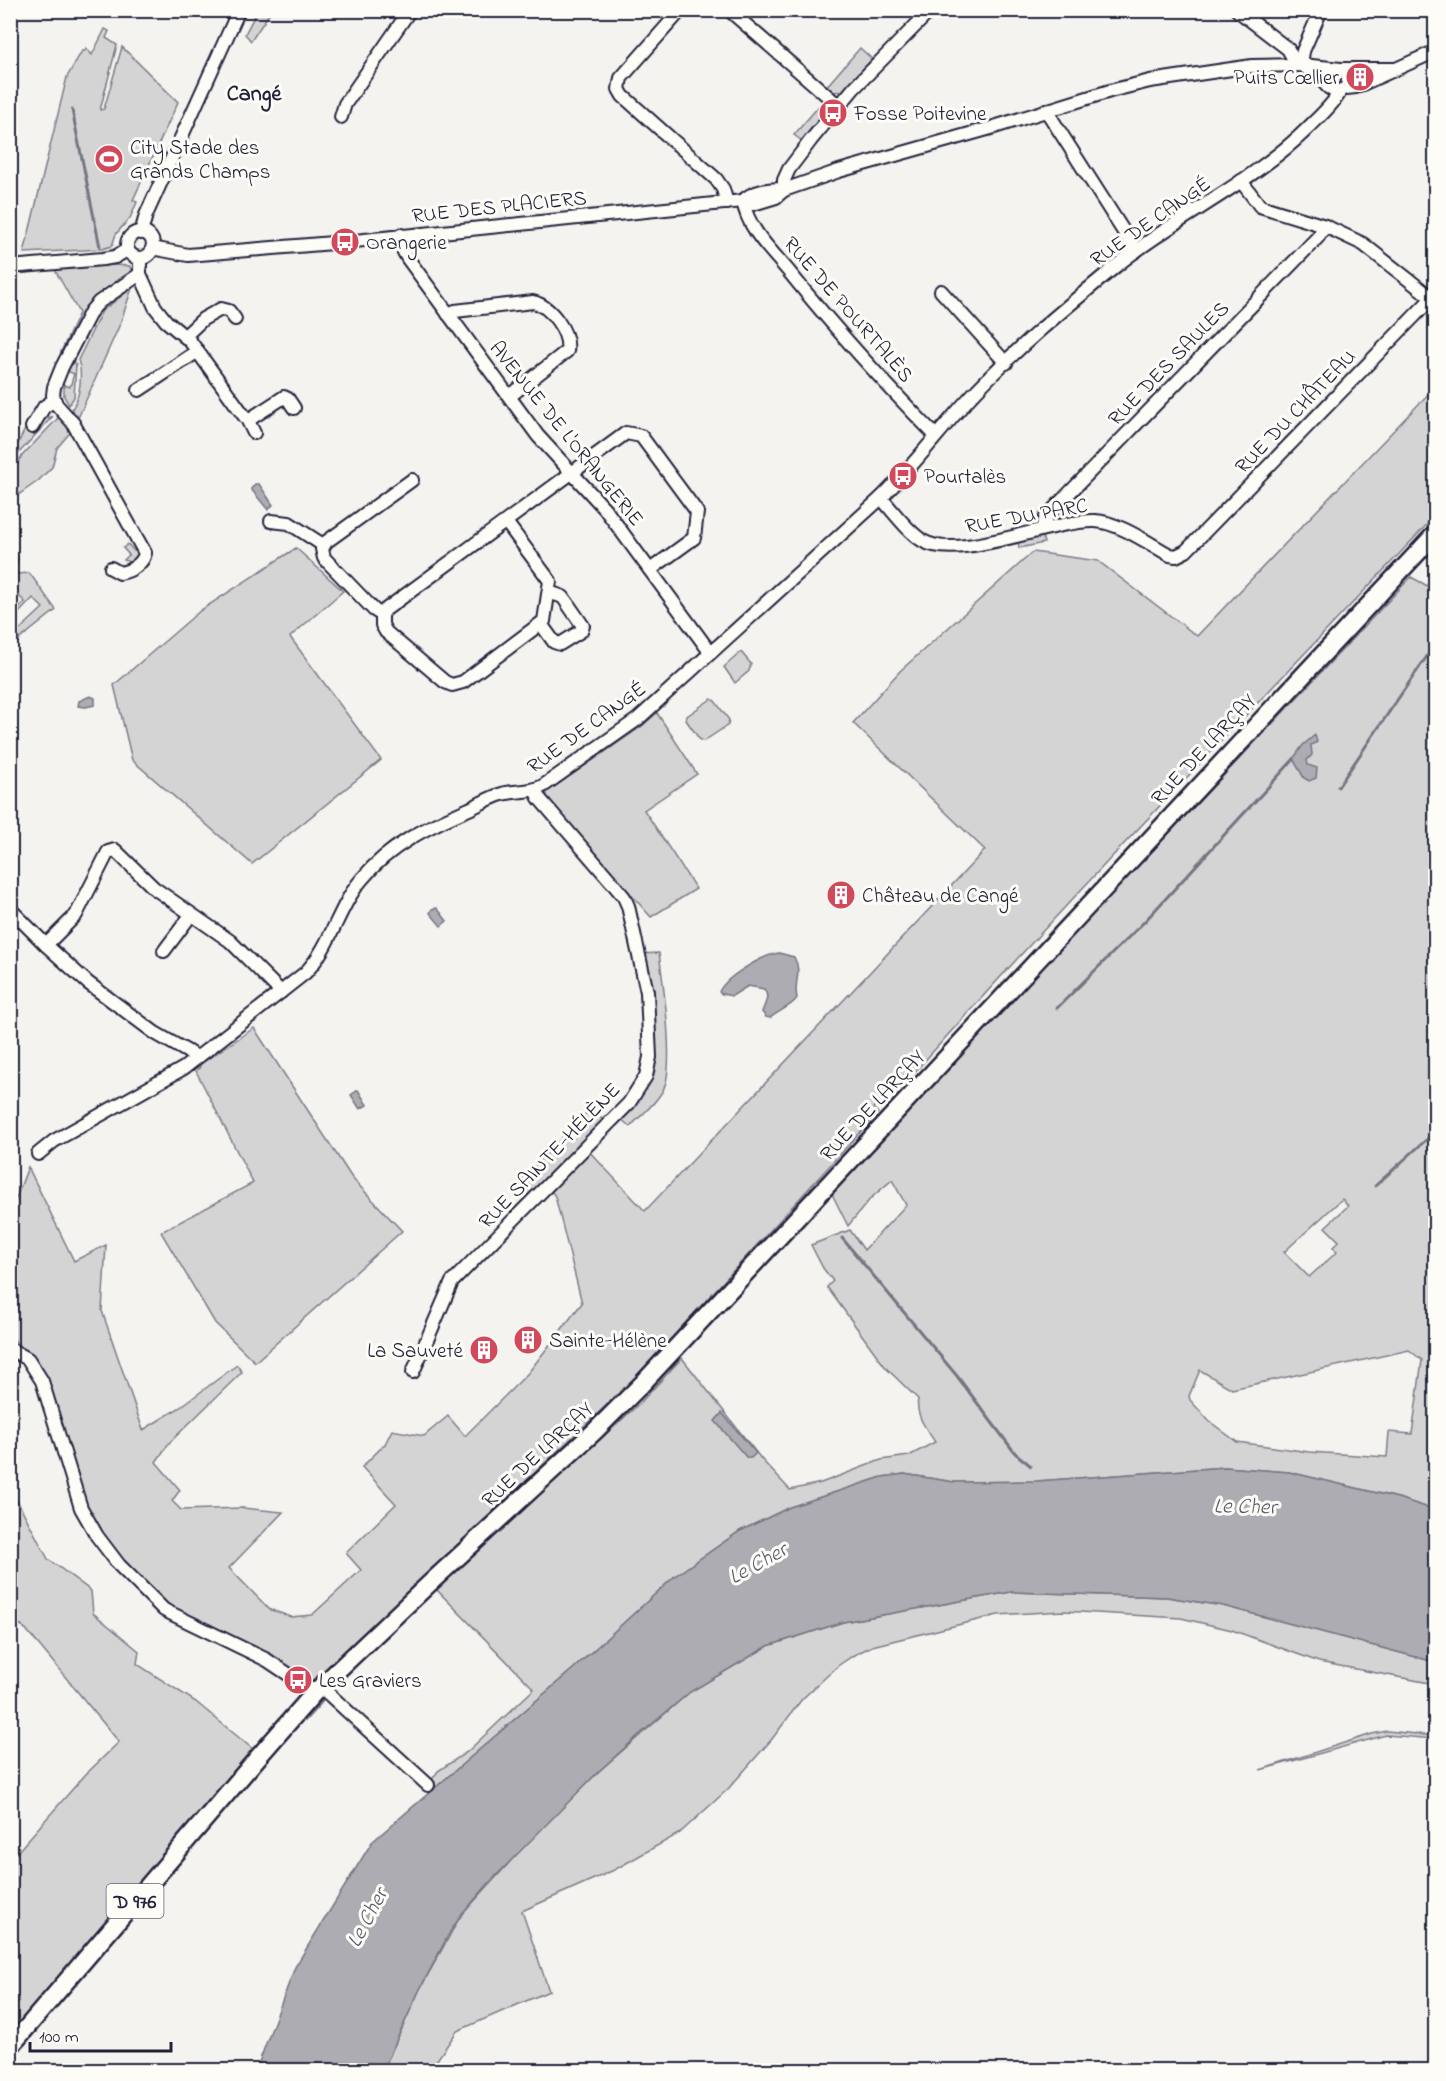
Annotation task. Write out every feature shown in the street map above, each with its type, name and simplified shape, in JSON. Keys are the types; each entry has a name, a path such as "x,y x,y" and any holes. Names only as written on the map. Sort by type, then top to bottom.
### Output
{"main road":[{"name":"RUE DE LARÇAY","path":"318,1690 579,1447 642,1384 1436,533"},
{"name":"D 976","path":"10,2048 318,1690"}],"street":[{"path":"141,233 146,215 239,10"},
{"path":"341,117 345,104 410,10"},
{"path":"681,10 621,78 619,89 623,96 716,179 723,189 727,203"},
{"path":"729,10 839,106"},
{"path":"784,190 784,180 789,169 839,106 931,10"},
{"path":"1237,10 1288,49 1297,65 1316,73 1335,88 1356,87 1436,51"},
{"path":"1297,65 1321,10"},
{"name":"RUE DES PLACIERS","path":"152,248 188,255 345,242 743,201 753,204 776,197 784,190 839,171 1110,90 1150,81 1234,68 1297,65 1337,69"},
{"path":"1335,88 1348,77 1337,69"},
{"path":"1337,69 1394,69"},
{"name":"RUE DE CANGÉ","path":"38,1154 54,1141 171,1076 305,973 316,960 342,906 359,881 406,840 437,822 501,794 535,790 638,719 881,498 903,476 977,390 1006,363 1136,251 1287,148 1321,116 1335,88 1328,72 1337,69"},
{"path":"1046,111 1136,251"},
{"name":"RUE DU CHÂTEAU","path":"1186,551 1434,296 1363,244 1324,226 1260,206 1241,181"},
{"name":"RUE DE POURTALÈS","path":"743,201 746,215 758,234 826,317 936,436"},
{"name":"RUE DES SAULES","path":"1042,529 1046,517 1318,237 1324,226"},
{"path":"141,233 150,238 152,248 145,257 132,256 127,250 127,241 130,237 141,233"},
{"name":"AVENUE DE L'ORANGERIE","path":"401,235 404,252 408,259 538,436 605,509 710,652"},
{"path":"10,267 103,259 115,257 127,250"},
{"path":"140,258 140,274 160,314 198,351 247,419 254,433"},
{"path":"111,568 120,573 126,572 141,562 145,553 74,423 54,400 54,387 91,311 106,297 140,274"},
{"path":"941,291 1006,363"},
{"path":"448,314 454,311 533,302 545,306 565,333 567,351 510,396"},
{"path":"185,336 203,319 221,309 229,311 235,319"},
{"path":"139,390 198,351"},
{"path":"247,419 284,397 294,408"},
{"path":"32,427 44,407 54,400"},
{"path":"506,522 550,581 546,617 541,624 463,682 452,685 440,679 386,632 382,625 384,613 625,433 642,436 698,516 694,537 650,570"},
{"path":"323,545 412,480"},
{"name":"RUE DU PARC","path":"881,498 923,541 939,546 960,547 1042,529 1094,521 1104,522 1128,532 1170,555 1181,555 1186,551"},
{"path":"271,520 290,523 323,545"},
{"path":"323,545 324,558 374,610 384,613"},
{"path":"541,624 554,642 560,644 581,631 583,626 562,597 549,592"},
{"name":"RUE SAINTE-HÉLÈNE","path":"413,1372 452,1282 629,1103 643,1083 649,1067 647,992 628,906 624,897 539,798 535,790"},
{"path":"46,945 76,915 108,852 115,850 154,888 230,941 281,992"},
{"path":"10,909 88,983 146,1026 177,1047 197,1057"},
{"path":"164,951 191,915"},
{"path":"10,1254 10,1266"},
{"path":"10,1349 28,1359 42,1381 81,1508 106,1550 136,1585 164,1610 267,1660 318,1690 428,1785"}],"shaded area":[{"path":"257,11 271,11 251,41 245,34"},
{"path":"105,29 109,31 106,38 117,45 100,110 104,109 122,47 178,102 133,200 137,202 130,218 116,234 112,246 102,249 24,253 67,77 82,51 86,48 92,55"},
{"path":"860,48 872,59 843,91 832,92 826,87"},
{"path":"824,100 827,110 802,141 794,135"},
{"path":"113,265 130,266 131,272 93,302 63,353 61,352 79,313 55,270"},
{"path":"132,288 120,324 78,418 72,409 80,385 78,360 102,311"},
{"path":"72,362 76,365 74,397 69,405 64,396 64,385 70,387 74,374 67,371"},
{"path":"1435,387 1435,516 1096,874 897,1092 890,1088 885,1092 886,1097 883,1097 873,1108 878,1113 632,1381 319,1676 305,1684 164,1610 97,1536 38,1373 11,1335 10,1214 28,1167 74,1261 106,1245 102,1311 143,1430 179,1408 237,1365 242,1372 169,1443 156,1462 180,1490 172,1501 181,1510 242,1508 283,1512 229,1568 269,1609 291,1617 312,1615 361,1570 346,1553 396,1504 362,1467 385,1444 392,1430 424,1436 448,1416 465,1436 528,1373 582,1303 555,1196 548,1187 586,1148 645,1211 985,850 853,723 900,671 1033,552 1098,561 1197,636"},
{"path":"53,416 17,455 11,467 11,458 26,427"},
{"path":"59,417 73,429 57,448 52,467 38,481 11,500 11,477 21,457"},
{"path":"1042,536 1044,543 1019,548 1018,541"},
{"path":"10,543 18,558 16,570 18,574 29,573 56,610 11,646 11,640 19,635 17,632 43,608 33,598 15,617 13,614 25,602 11,588"},
{"path":"128,544 134,551 140,547 140,557 132,563 124,560 129,555 123,548"},
{"path":"296,548 343,591 290,637 381,760 252,864 132,760 114,685 201,610"},
{"path":"1411,577 1435,590 1435,1510 1398,1498 1289,1472 1225,1467 1037,1481 954,1482 904,1474 882,1477 790,1507 740,1531 675,1576 573,1669 433,1790 428,1785 438,1771 467,1752 534,1689 436,1589 640,1403 682,1358 762,1460 790,1490 821,1483 881,1460 909,1456 935,1442 918,1411 918,1399 886,1368 827,1287 833,1281 811,1245 850,1230 864,1250 906,1205 892,1180 871,1198 848,1226 832,1194 937,1079","holes":["1342,1199 1348,1206 1325,1227 1339,1241 1333,1247 1337,1252 1309,1277 1284,1252","1409,1350 1422,1360 1412,1434 1389,1432 1387,1457 1309,1452 1237,1442 1209,1421 1189,1396 1200,1370 1232,1389"]},
{"path":"741,652 751,664 749,671 735,683 724,667"},
{"path":"711,699 729,720 728,725 704,741 700,740 686,720 687,716"},
{"path":"657,713 697,774 644,810 696,889 651,917 547,800 547,792 641,727"},
{"path":"659,953 667,1022 667,1076 664,1088 657,1099 630,1127 617,1115 649,1067 639,954"},
{"path":"254,1028 352,1178 402,1231 255,1362 215,1323 161,1232 253,1183 196,1071 199,1065"},
{"path":"591,1108 604,1121 529,1196 517,1184"},
{"path":"10,1487 48,1559 91,1591 93,1613 139,1651 137,1664 196,1702 260,1755 11,2047 11,1859 85,1775 119,1742 29,1633 11,1616"},
{"path":"1011,1592 1167,1597 1223,1606 1435,1662 1435,1684 1319,1662 1232,1630 1181,1618 1063,1611 998,1615 872,1646 839,1665 802,1699 772,1739 728,1789 680,1833 614,1870 522,1911 549,1991 457,2031 430,2070 383,2070 419,1991 460,1917 527,1843 598,1772 690,1692 768,1646 843,1622"},
{"path":"1387,1731 1435,1736 1435,1739 1386,1735 1260,1770 1372,1734"}],"water":[{"path":"255,484 259,484 273,505 268,510 251,489"},
{"path":"90,696 95,698 95,705 78,706 79,701"},
{"path":"1315,735 1317,742 1311,745 1312,755 1307,760 1308,765 1317,768 1316,778 1309,781 1304,778 1293,759 1303,745"},
{"path":"437,908 447,921 441,926 430,913 432,909"},
{"path":"779,953 794,957 798,968 797,998 789,1006 770,1018 762,1012 767,997 764,989 748,986 732,996 719,992 729,980 745,968"},
{"path":"358,1090 367,1105 360,1109 351,1095"},
{"path":"722,1413 756,1453 751,1458 747,1458 715,1421"},
{"name":"Le Cher","path":"1225,1467 1289,1472 1398,1498 1435,1510 1435,1662 1223,1606 1167,1597 1011,1592 843,1622 768,1646 690,1692 639,1735 598,1772 489,1883 450,1932 419,1991 383,2070 256,2070 295,1967 372,1842 573,1669 675,1576 740,1531 790,1507 882,1477 904,1474 954,1482 1037,1481"}],"waterway":[{"path":"72,110 100,247"},
{"path":"1338,787 1436,643"},
{"path":"1057,1008 1145,921 1293,760"},
{"path":"1375,1186 1436,1131"},
{"path":"842,1238 957,1376 1015,1453 1031,1466"},
{"path":"305,1720 323,1700"}],"place":[{"name":"Puits Cœllier","path":"1360,77"},
{"name":"Fosse Poitevine","path":"833,113"},
{"name":"City Stade des Grands Champs","path":"109,159"},
{"name":"Orangerie","path":"345,242"},
{"name":"Pourtalès","path":"903,476"},
{"name":"Château de Cangé","path":"841,895"},
{"name":"Sainte-Hélène","path":"528,1340"},
{"name":"La Sauveté","path":"484,1350"},
{"name":"Les Graviers","path":"298,1680"}],"district":[{"name":"Cangé","path":"254,92"}]}
